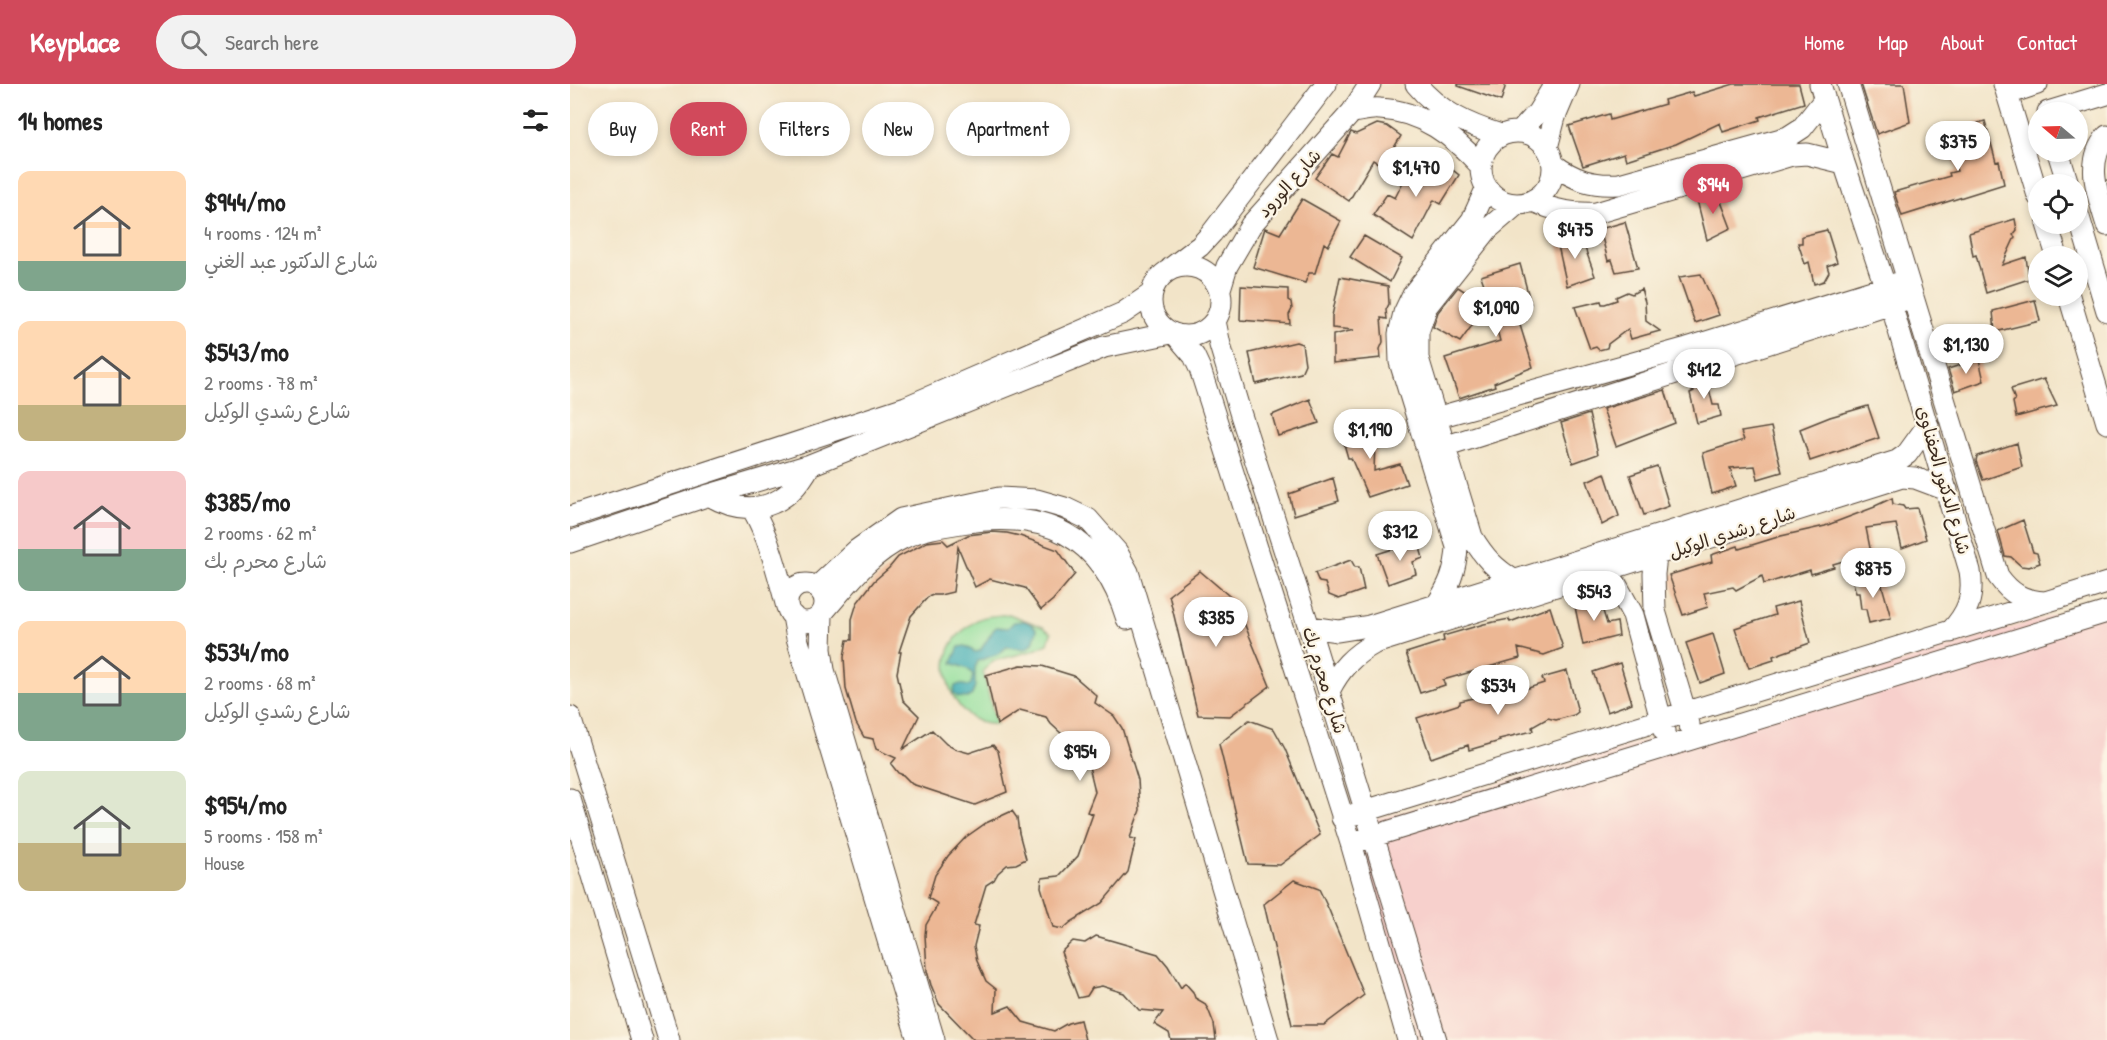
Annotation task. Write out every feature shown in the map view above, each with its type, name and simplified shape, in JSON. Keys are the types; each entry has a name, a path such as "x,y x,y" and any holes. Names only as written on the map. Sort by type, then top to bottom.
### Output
{"street":[{"name":"شارع الورود","path":"1171,268 1200,246 1212,232 1326,84"},
{"name":"شارع الورود","path":"1220,289 1227,266 1251,225 1352,112 1370,84"},
{"path":"1416,84 1446,113 1472,126 1532,135 1568,175 1584,182 1602,185 1619,184 1788,136 1802,128 1825,101 1856,110"},
{"path":"1556,84 1538,112 1511,133 1491,142 1484,153 1480,165 1481,178 1486,189 1494,198 1505,203 1525,203 1574,214 1596,213 1792,155 1807,154 1844,163"},
{"path":"1436,606 1449,586 1456,564 1457,547 1425,407 1418,358 1418,332 1426,306 1488,229 1525,203 1543,195 1549,186 1555,117 1569,84"},
{"name":"شارع الدكتور الحفناوى","path":"1848,84 1998,576 2018,597 2031,602 2045,603"},
{"path":"2031,174 2006,89 2037,84 2043,102"},
{"path":"2081,102 2104,95"},
{"path":"2088,103 2104,95"},
{"name":"شارع الدكتور الحفناوى","path":"1825,101 1888,295 1970,571 1973,588 1970,605 1962,620 1950,632"},
{"path":"1352,112 1379,109 1408,114 1436,125 1460,142 1480,165"},
{"path":"2016,123 2028,119"},
{"path":"2107,136 2101,142 2094,163 2095,185 2107,225"},
{"path":"1486,189 1472,220 1413,294 1404,313 1399,334 1400,362 1444,447 1472,537 1483,555 1497,570 1515,580"},
{"path":"2084,234 2107,311"},
{"path":"570,542 709,495 810,465 1104,347 1173,334 1182,336 1204,331 1215,321 1221,305 1220,289 1210,275 1196,267 1171,268 1158,279 1152,294 1154,316 1158,323 1173,334"},
{"path":"1425,407 1687,348 1910,289"},
{"path":"570,516 906,407 1123,313 1152,294"},
{"path":"1444,447 1888,295"},
{"path":"2071,306 2107,423"},
{"name":"شارع محرم بك","path":"1215,321 1240,412 1329,691 1436,1040"},
{"name":"شارع محرم بك","path":"1173,334 1194,356 1200,369 1350,843 1408,1040"},
{"name":"شارع رشدي الوكيل","path":"1329,691 1336,676 1359,652 1372,634 1436,606 1897,461 1907,454 1928,425"},
{"path":"709,495 733,507 759,506 776,502 802,480 810,465"},
{"name":"شارع رشدي الوكيل","path":"1309,627 1372,634 1604,572 1902,477 1915,478 1947,490"},
{"path":"1254,1040 1122,602 1104,567 1092,552 1057,529 1010,518 984,519 930,528 903,537 878,553 815,620 799,621 790,612 788,597 794,588 810,585 901,519 933,511 999,498 1037,500 1065,508 1088,519 1117,552 1128,572 1268,1040"},
{"path":"759,506 767,515 783,557 810,585 823,594 826,603 822,614 821,649 824,670 934,1040"},
{"path":"759,506 758,519 790,612 918,1040"},
{"path":"1057,529 1065,508"},
{"path":"1076,540 1080,528 1088,519"},
{"path":"1656,556 1655,611 1693,739"},
{"path":"1970,571 1994,562"},
{"path":"1604,572 1616,584 1633,615 1668,746"},
{"path":"1342,818 2107,583"},
{"path":"1350,843 2107,612"},
{"path":"570,717 669,1040"},
{"path":"570,799 642,1040"}],"shaded area":[{"path":"2107,598 2107,1040 1419,1040 1354,826 1681,730"}],"green space":[{"path":"1009,614 1043,627 1051,633 1048,644 1032,651 993,661 983,671 996,725 984,723 968,715 953,696 946,672 947,660 956,638 974,622 984,617"}],"water":[{"path":"1025,621 1037,630 1033,643 1026,649 1007,647 998,654 978,661 972,695 967,698 958,697 953,693 955,686 971,684 973,675 968,669 952,663 959,647 965,646 975,652 980,651 997,627 1008,628 1014,622"}],"building":[{"path":"1458,84 1506,84 1501,101 1458,86"},
{"path":"1734,84 1799,84 1804,103 1759,117 1760,120 1723,132 1720,123 1676,144 1626,160 1624,153 1583,166 1569,126 1609,114 1610,120 1665,104 1664,100 1692,92 1694,96"},
{"path":"1861,84 1904,84 1910,122 1877,134"},
{"path":"1985,121 1996,162 1999,161 2004,184 1902,216 1894,192 1950,176 1949,173 1957,171 1945,133"},
{"path":"1377,124 1387,126 1401,136 1383,166 1373,160 1349,201 1315,178 1332,154 1338,157 1351,132 1356,134"},
{"path":"1435,162 1445,164 1459,175 1441,204 1434,200 1413,241 1373,215 1387,194 1395,198 1409,170 1414,173"},
{"path":"1717,191 1731,228 1707,240 1697,200"},
{"path":"1302,199 1341,221 1328,246 1324,243 1315,273 1309,273 1305,283 1253,267 1265,228 1280,234"},
{"path":"2015,219 2017,230 2002,265 2026,257 2028,279 1986,293 1976,255 1973,256 1969,233"},
{"path":"1625,222 1638,268 1616,272 1612,260 1608,261 1600,229"},
{"path":"1827,230 1837,262 1827,266 1829,272 1824,281 1814,284 1809,262 1805,264 1798,243 1802,243 1802,236"},
{"path":"1580,234 1595,276 1567,286 1557,241"},
{"path":"1364,236 1402,258 1390,282 1350,257"},
{"path":"1520,264 1531,304 1515,309 1533,367 1494,383 1495,386 1459,398 1445,358 1500,341 1491,308 1493,310 1481,276"},
{"path":"1701,274 1719,315 1695,323 1679,277"},
{"path":"1340,277 1388,286 1387,319 1381,318 1383,342 1380,349 1381,358 1333,363 1333,335 1354,330 1332,328 1332,316"},
{"path":"1241,286 1288,289 1288,300 1291,302 1292,309 1289,315 1290,324 1240,320"},
{"path":"1458,287 1481,302 1471,327 1460,342 1433,327 1438,312"},
{"path":"1641,289 1645,302 1646,321 1660,331 1631,339 1628,329 1608,344 1607,348 1590,349 1575,307 1601,301 1605,304 1617,300 1616,297 1627,292 1632,294"},
{"path":"2028,302 2028,306 2036,306 2040,321 1995,332 1993,311"},
{"path":"1296,342 1302,344 1305,364 1301,373 1256,384 1249,353"},
{"path":"1979,359 1984,381 1955,391 1948,369"},
{"path":"1710,375 1712,384 1708,385 1713,405 1719,405 1721,416 1697,423 1690,393 1694,391 1691,381"},
{"path":"2044,379 2057,406 2016,417 2013,402 2015,400 2011,389"},
{"path":"1665,390 1675,423 1616,446 1603,409"},
{"path":"1310,399 1319,423 1278,436 1272,415"},
{"path":"1868,406 1879,438 1810,461 1800,429"},
{"path":"1589,414 1598,454 1573,463 1561,423"},
{"path":"1368,421 1373,428 1378,427 1379,439 1375,441 1374,471 1400,464 1407,484 1368,497 1351,458 1348,458 1340,430"},
{"path":"1771,427 1782,472 1758,479 1755,466 1730,468 1736,486 1712,494 1703,453 1744,440 1741,432"},
{"path":"2017,443 2022,467 1983,480 1976,461 1977,456"},
{"path":"1657,466 1669,506 1644,515 1630,475"},
{"path":"1605,473 1619,516 1602,525 1587,481"},
{"path":"1333,478 1339,501 1294,515 1289,494"},
{"path":"1892,498 1893,504 1903,506 1905,509 1917,508 1926,539 1902,548 1896,524 1866,528 1871,553 1833,564 1834,567 1811,574 1810,570 1764,584 1762,576 1736,590 1733,587 1704,593 1708,607 1683,615 1669,575 1712,562 1711,555 1738,546 1739,549 1825,526"},
{"path":"2023,520 2033,552 2037,553 2040,563 2029,567 2021,566 2011,557 2005,556 1998,531"},
{"path":"992,532 1020,536 1058,550 1075,574 1053,600 1041,610 1025,588 990,579 975,587 958,547 953,592 928,597 911,616 899,652 901,652 897,673 903,700 919,716 903,749 932,730 946,744 955,749 969,753 993,745 998,751 1007,792 975,805 912,784 891,764 896,758 876,749 873,739 864,737 856,723 846,689 844,657 847,640 852,640 852,619 857,603 874,581 898,557 927,542 943,540 948,545 968,535"},
{"path":"1418,541 1423,558 1413,562 1416,574 1388,584 1377,554"},
{"path":"1351,560 1355,567 1359,567 1364,590 1339,599 1329,595 1325,583 1319,582 1315,573"},
{"path":"1200,571 1235,601 1270,686 1230,716 1198,715 1169,595"},
{"path":"1879,575 1891,618 1869,623 1866,609 1861,609 1859,593 1856,593 1853,582"},
{"path":"1599,598 1607,624 1617,622 1619,636 1583,645 1574,602"},
{"path":"1799,601 1810,643 1773,656 1774,660 1749,668 1735,628 1775,615 1773,608"},
{"path":"1550,607 1563,648 1544,655 1518,648 1520,658 1443,680 1445,685 1420,693 1406,653 1444,641 1443,636 1484,624 1509,619 1510,622"},
{"path":"1713,634 1725,674 1700,683 1686,643"},
{"path":"1620,663 1632,703 1607,712 1593,672"},
{"path":"1021,665 1042,666 1074,676 1097,696 1095,703 1114,716 1122,728 1138,780 1140,810 1130,838 1136,839 1128,872 1102,903 1063,929 1053,927 1041,887 1042,878 1059,876 1078,856 1093,814 1087,812 1095,792 1087,758 1073,750 1075,746 1046,717 1020,710 997,725 986,675"},
{"path":"1567,671 1578,712 1574,715 1556,720 1548,718 1532,727 1533,731 1499,739 1500,741 1469,750 1468,745 1431,758 1417,718 1460,704 1460,701 1486,695 1488,701 1544,683 1542,678"},
{"path":"1249,720 1274,729 1285,749 1320,835 1280,865 1248,864 1219,744"},
{"path":"1012,811 1017,818 1026,859 1007,865 994,880 986,885 974,925 979,926 974,946 977,961 986,981 996,989 995,1012 1010,1006 1023,1022 1054,1031 1068,1023 1080,1020 1085,1040 974,1040 939,1004 931,985 927,971 925,935 926,925 938,904 928,898 935,875 948,856 966,837 986,823"},
{"path":"1294,880 1319,889 1364,995 1324,1025 1292,1025 1264,904"},
{"path":"1096,936 1158,954 1181,988 1185,983 1195,998 1204,1003 1214,1024 1216,1040 1171,1040 1169,1033 1154,1024 1163,1012 1139,1010 1124,993 1102,986 1092,988 1087,996 1078,998 1061,952 1073,941 1085,943"}]}
